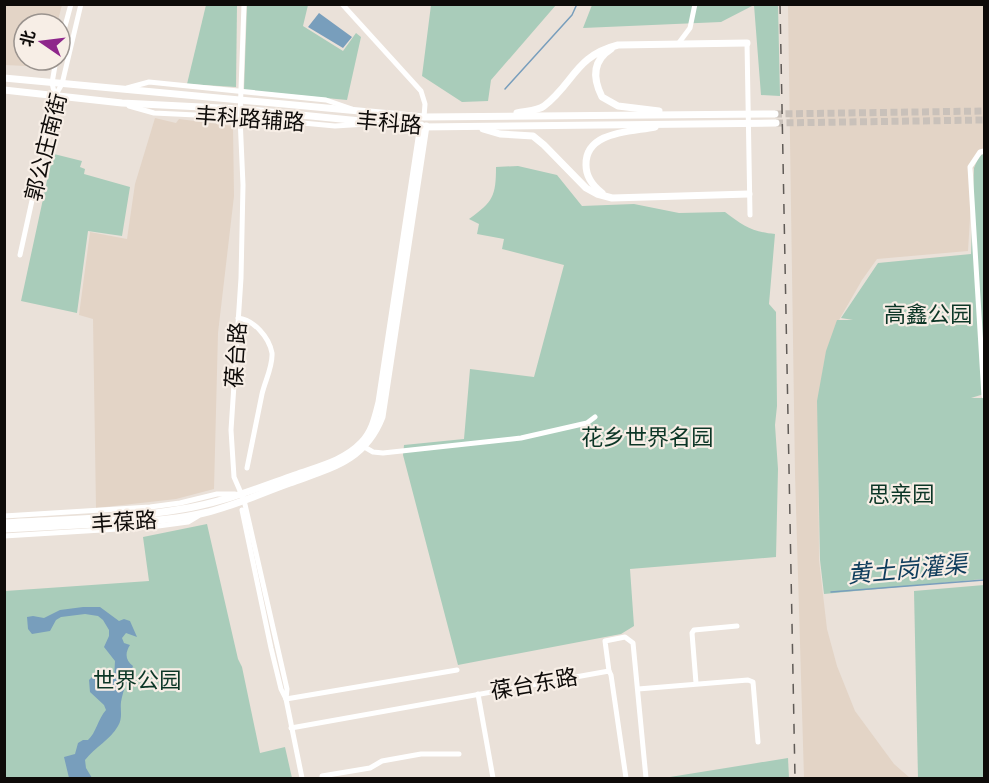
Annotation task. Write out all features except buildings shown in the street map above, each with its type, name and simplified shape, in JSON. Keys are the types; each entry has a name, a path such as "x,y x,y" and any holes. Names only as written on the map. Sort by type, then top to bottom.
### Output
{"main road":[{"path":"497,117 542,108 591,56 601,50 618,45 747,43"},
{"path":"618,45 606,52 596,67 595,77 602,97 618,106 676,114"},
{"name":"丰科路","path":"4,78 117,90 241,96 362,112 424,117 775,114"},
{"name":"丰科路","path":"4,90 122,103 423,128 776,123"},
{"path":"241,499 362,446 373,425 379,402 424,117"},
{"path":"612,198 600,193 588,176 586,156 596,141 608,136 674,124"},
{"path":"475,127 500,134 533,136 586,188 612,198 749,194"},
{"name":"丰葆路","path":"4,529 142,522 201,514 241,499"},
{"name":"丰葆路","path":"4,523 163,512 241,499"}],"street":[{"name":"郭公庄南街","path":"20,255 56,96 62,84 81,4"},
{"name":"葆台路","path":"244,4 240,113 243,185 231,430 234,477 241,499 271,648 281,689 286,699 302,778"},
{"path":"342,4 422,91 425,104 424,117"},
{"path":"678,44 690,28 695,4"},
{"path":"747,43 750,215"},
{"path":"54,72 52,83 56,96"},
{"path":"984,151 980,152 970,167 984,396"},
{"path":"238,318 248,319 256,325 272,355 262,391 248,468"},
{"path":"362,446 383,453 521,438 587,423 595,417"},
{"path":"4,516 150,507 217,494 241,499"},
{"path":"4,536 151,528 188,522 201,514"},
{"path":"696,683 692,633 694,630 737,626"},
{"path":"609,671 604,641 625,637 633,643 646,778"},
{"path":"286,699 457,670"},
{"name":"葆台东路","path":"291,728 609,671 626,778"},
{"path":"638,690 696,683 748,680 753,682 758,742"},
{"path":"478,694 494,778"},
{"path":"322,778 322,776 370,768 382,761 392,759 421,754 459,754"}],"shaded area":[{"path":"4,5 62,5 60,12 12,12 12,65 5,65"},
{"path":"788,5 984,5 984,147 973,169 968,251 877,259 839,320 824,364 818,402 819,560 827,629 837,666 855,711 894,764 910,778 804,778 795,474"},
{"path":"155,118 176,123 179,119 233,126 234,196 218,333 214,489 176,499 96,508 93,319 79,315 90,232 127,239 135,184"}],"green space":[{"path":"431,4 556,5 491,80 488,101 462,102 422,76"},
{"path":"206,5 237,5 236,87 187,84"},
{"path":"247,5 308,5 303,26 343,51 356,33 361,37 347,100 244,90"},
{"path":"592,5 754,5 721,22 583,28"},
{"path":"754,5 778,5 780,96 761,95"},
{"path":"54,154 82,161 80,167 85,169 84,174 130,187 122,236 88,231 77,313 21,301"},
{"name":"思亲园","path":"984,154 984,394 971,398 984,398 984,579 824,594 820,560 817,401 826,351 837,320 853,320 841,318 878,263 971,254 974,168 979,156"},
{"name":"花乡世界名园","path":"518,166 557,175 582,206 634,204 679,213 725,212 748,228 775,234 769,304 776,312 777,406 775,425 778,469 776,557 630,569 634,626 621,634 458,665 403,455 404,445 464,439 470,369 534,377 564,265 502,249 504,239 477,234 479,224 469,219 492,198 496,167"},
{"name":"世界公园","path":"207,524 238,659 242,667 260,753 285,747 292,778 5,778 5,591 149,581 143,537"},
{"path":"984,585 984,778 918,778 914,591"},
{"path":"788,758 789,778 668,778 670,777"}],"water":[{"path":"319,13 352,37 343,48 308,27"},
{"path":"100,607 119,621 124,619 130,621 137,637 126,633 122,638 124,643 130,645 127,656 133,666 122,697 120,723 115,731 85,760 86,768 92,778 69,778 64,757 75,754 78,743 91,737 106,710 104,705 90,692 89,680 93,676 103,684 114,679 115,661 104,647 109,630 98,616 85,614 61,617 56,620 50,631 32,634 28,629 27,617 44,618 60,610"}],"waterway":[{"path":"505,89 572,15 577,4"},
{"name":"黄土岗灌渠","path":"831,592 984,580"}],"tunnel":[{"path":"775,114 984,111"},
{"path":"776,123 984,120"}],"railway":[{"path":"780,4 795,778"}],"park label":[{"name":"高鑫公园","path":"928,314"}]}
